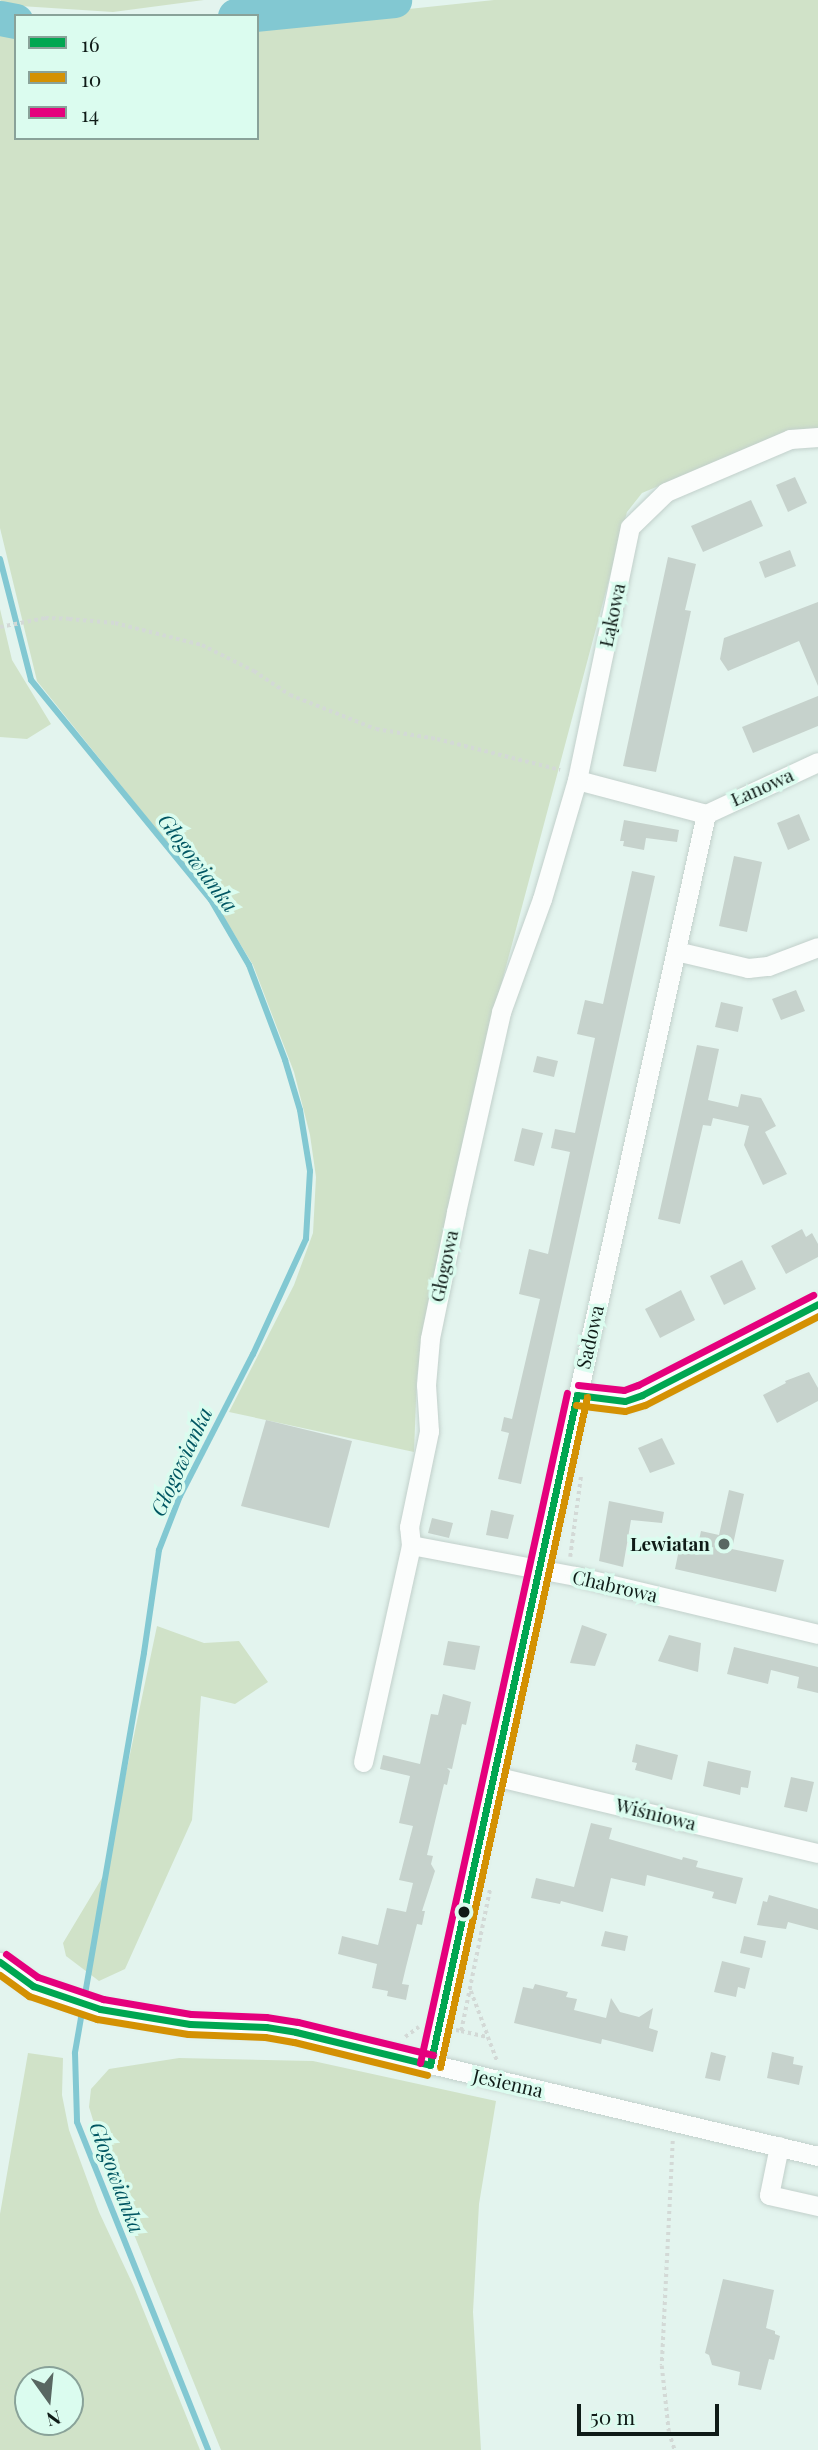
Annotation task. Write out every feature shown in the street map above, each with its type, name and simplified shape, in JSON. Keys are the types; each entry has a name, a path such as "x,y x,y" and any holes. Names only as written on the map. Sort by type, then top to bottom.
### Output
{"street":[{"name":"Łąkowa","path":"577,780 631,527 666,492 790,439 818,437"},
{"name":"Łanowa","path":"706,814 818,762"},
{"path":"577,780 706,814"},
{"name":"Głogowa","path":"363,1762 411,1545 409,1527 429,1431 426,1385 430,1338 456,1212 501,1012 542,899 577,780"},
{"name":"Sadowa","path":"430,2065 706,814"},
{"path":"676,951 748,968 768,966 818,947"},
{"path":"577,1395 625,1401 642,1395 818,1304"},
{"name":"Chabrowa","path":"411,1545 539,1568 818,1634"},
{"name":"Wiśniowa","path":"494,1776 818,1853"},
{"name":"Jesienna","path":"0,1962 33,1986 100,2009 169,2021 296,2032 818,2156"},
{"path":"779,2146 769,2195 818,2206"}],"path":[{"path":"0,627 69,618 115,623 202,645 254,671 290,695 376,729 437,739 552,767 577,780"},
{"path":"575,1576 577,1563 568,1555 582,1471"},
{"path":"397,2044 428,2023 460,2031 489,1901 491,1878"},
{"path":"470,1989 488,2037"},
{"path":"675,2121 662,2366 669,2432 675,2450"}],"green space":[{"path":"0,0 204,0 113,12 5,5"},
{"path":"494,0 818,0 818,428 787,432 642,493 627,512 491,1023 417,1375 414,1452 229,1412 294,1285 313,1233 316,1177 310,1135 294,1072 253,965 214,901 37,681 0,528 0,27 14,30 14,140 259,140 259,25"},
{"path":"0,609 12,660 51,724 27,739 0,737"},
{"path":"157,1626 204,1643 239,1641 268,1682 235,1704 201,1696 192,1820 125,1969 99,1981 66,1956 63,1943 105,1873"},
{"path":"28,2053 63,2058 62,2095 69,2130 99,2212 134,2287 200,2450 0,2450 0,2214"},
{"path":"179,2058 313,2061 496,2101 479,2204 473,2312 481,2450 221,2450 110,2175 89,2107 91,2089 109,2069"}],"building":[{"path":"795,477 807,503 788,512 776,485"},
{"path":"751,500 763,526 703,552 691,526"},
{"path":"790,550 796,566 765,578 759,562"},
{"path":"668,557 696,564 685,610 691,611 656,772 623,766"},
{"path":"818,602 818,686 799,641 728,671 720,659 724,638"},
{"path":"818,696 818,726 753,753 742,727"},
{"path":"799,814 810,840 788,850 777,823"},
{"path":"624,820 679,830 677,842 646,838 644,850 623,846 624,841 620,841"},
{"path":"734,856 762,862 747,932 719,926"},
{"path":"632,871 655,876 521,1484 498,1479 509,1433 501,1431 504,1417 512,1419 540,1299 519,1294 529,1249 548,1254 570,1152 551,1148 555,1129 575,1133 595,1038 577,1034 585,1000 603,1004"},
{"path":"796,990 805,1011 781,1020 772,999"},
{"path":"721,1002 743,1007 738,1032 715,1027"},
{"path":"697,1045 719,1049 708,1100 738,1107 741,1094 761,1098 776,1126 765,1132 787,1174 763,1185 744,1145 749,1126 713,1118 711,1126 703,1125 680,1224 658,1219"},
{"path":"537,1056 558,1061 554,1077 533,1072"},
{"path":"522,1128 543,1133 534,1166 514,1161"},
{"path":"802,1229 806,1237 812,1233 818,1244 818,1257 786,1274 771,1246"},
{"path":"742,1260 756,1289 724,1305 710,1276"},
{"path":"681,1290 695,1320 660,1338 645,1309"},
{"path":"809,1372 818,1388 818,1401 777,1423 763,1395 786,1383 785,1381"},
{"path":"266,1420 352,1441 329,1528 241,1506"},
{"path":"662,1438 675,1464 650,1473 638,1448"},
{"path":"729,1490 744,1494 732,1549 784,1560 776,1592 675,1569 680,1545 697,1549 701,1531 719,1535"},
{"path":"609,1501 664,1512 662,1523 631,1520 623,1567 599,1561"},
{"path":"491,1510 514,1515 508,1539 486,1535"},
{"path":"432,1518 453,1523 449,1538 428,1533"},
{"path":"582,1625 607,1634 595,1666 570,1663"},
{"path":"669,1635 701,1643 698,1672 658,1661"},
{"path":"448,1641 480,1646 475,1670 443,1665"},
{"path":"734,1647 818,1667 818,1693 797,1688 799,1677 771,1670 768,1684 727,1674"},
{"path":"443,1694 471,1702 466,1725 462,1724 452,1769 447,1768 450,1771 447,1785 444,1784 427,1855 433,1856 431,1864 435,1871 422,1911 425,1911 422,1925 417,1924 402,1984 409,1985 406,2000 387,1996 388,1991 372,1988 377,1964 338,1954 342,1936 378,1945 387,1908 406,1912 413,1883 399,1880 413,1826 399,1823 410,1776 380,1769 383,1755 420,1764 431,1714 438,1715"},
{"path":"636,1744 678,1755 672,1780 635,1770 637,1763 632,1762"},
{"path":"708,1761 751,1771 748,1788 741,1787 740,1795 703,1786"},
{"path":"791,1777 814,1782 807,1812 784,1807"},
{"path":"591,1823 612,1828 609,1839 682,1860 683,1857 698,1861 696,1867 743,1878 736,1904 712,1898 714,1892 647,1875 645,1886 611,1878 603,1912 561,1901 560,1904 531,1898 536,1878 574,1887"},
{"path":"769,1895 818,1909 818,1930 788,1922 786,1929 757,1925 763,1901 767,1902"},
{"path":"605,1931 628,1936 625,1951 601,1946"},
{"path":"744,1936 766,1941 762,1958 740,1953"},
{"path":"722,1961 750,1968 745,1989 738,1987 736,1997 714,1992"},
{"path":"535,1984 568,1992 566,1997 577,1999 574,2010 606,2018 611,1998 620,2012 639,2017 653,2008 649,2028 658,2031 653,2052 602,2039 601,2044 514,2023 523,1987 533,1989"},
{"path":"711,2052 726,2056 720,2081 705,2078"},
{"path":"772,2052 794,2057 793,2064 803,2066 799,2085 767,2078"},
{"path":"723,2279 774,2290 766,2328 780,2336 774,2360 769,2359 761,2390 738,2385 740,2372 712,2365 709,2355 705,2353"}],"waterway":[{"path":"255,14 394,0"},
{"path":"0,18 14,21"},
{"name":"Głogowianka","path":"0,559 31,680 211,900 249,965 285,1060 300,1110 310,1171 306,1239 253,1354 180,1496 159,1550 144,1653 75,2053 77,2122 208,2450"}],"transit line":[{"name":"14","path":"578,1385 624,1390 638,1385 813,1295"},
{"name":"16","path":"577,1395 625,1401 642,1395 818,1304"},
{"name":"10","path":"576,1405 625,1411 645,1405 818,1316"},
{"name":"14","path":"420,2063 567,1393"},
{"name":"16","path":"430,2065 577,1395"},
{"name":"10","path":"440,2067 587,1397"},
{"name":"14","path":"6,1954 38,1977 103,1999 191,2014 266,2017 298,2022 433,2055"},
{"name":"16","path":"0,1962 33,1986 100,2009 190,2024 266,2027 296,2032 430,2065"},
{"name":"10","path":"0,1975 29,1996 97,2019 188,2034 265,2037 427,2075"}],"place":[{"name":"Lewiatan","path":"724,1544"}]}
